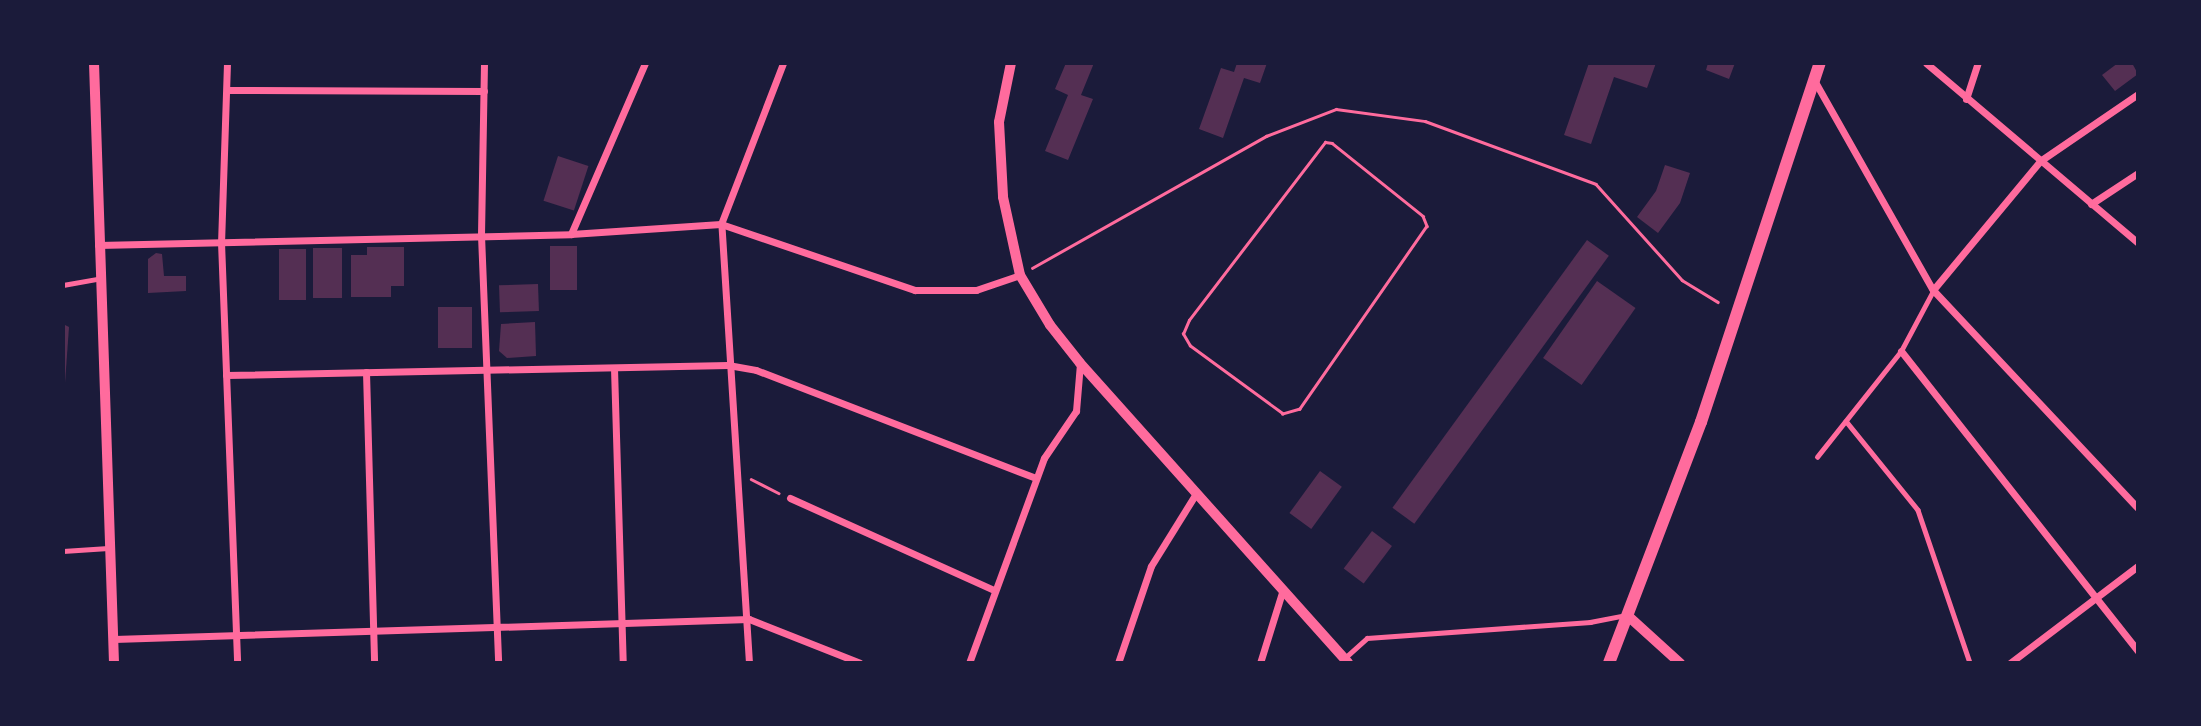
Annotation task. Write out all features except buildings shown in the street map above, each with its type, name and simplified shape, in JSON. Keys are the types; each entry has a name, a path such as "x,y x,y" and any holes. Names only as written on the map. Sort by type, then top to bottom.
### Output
{"main road":[{"path":"1609,663 1701,422 1820,63"}],"street":[{"path":"94,63 98,279 114,663"},
{"path":"228,63 221,242 237,663"},
{"path":"484,63 481,235 498,663"},
{"path":"571,234 645,63"},
{"path":"749,663 749,619 728,365 721,224 783,63"},
{"path":"1011,63 1000,135 1003,197 1020,275 1050,325 1080,363 1195,495 1346,661"},
{"path":"1926,63 2138,243"},
{"path":"1966,99 1978,63"},
{"path":"1814,79 1933,290 2138,508"},
{"path":"228,90 484,91"},
{"path":"1933,290 2040,161 2138,94"},
{"path":"2091,204 2138,173"},
{"path":"98,245 571,234 721,224 915,290 976,290 1020,275"},
{"path":"1901,351 2138,651"},
{"path":"969,663 993,590 1044,458 1076,411 1080,363"},
{"path":"226,375 728,365 756,370 1036,478"},
{"path":"614,368 623,663"},
{"path":"366,372 374,663"},
{"path":"1118,663 1151,566 1195,495"},
{"path":"790,498 993,590"},
{"path":"2010,663 2138,566"},
{"path":"1260,663 1283,589"},
{"path":"1627,615 1680,663"},
{"path":"114,639 749,619 860,663"}],"lane":[{"path":"63,285 98,279"},
{"path":"1818,457 1901,351 1933,290"},
{"path":"1846,421 1918,510 1970,663"},
{"path":"63,551 110,548"},
{"path":"1346,661 1367,638 1590,622 1627,615"}],"path":[{"path":"1020,275 1266,136 1336,109 1425,121 1596,184 1682,280 1718,302"},
{"path":"1325,142 1332,143 1426,220 1425,232 1300,409 1287,415 1276,411 1190,346 1183,334 1189,320 1325,142"},
{"path":"738,473 790,498"}]}
